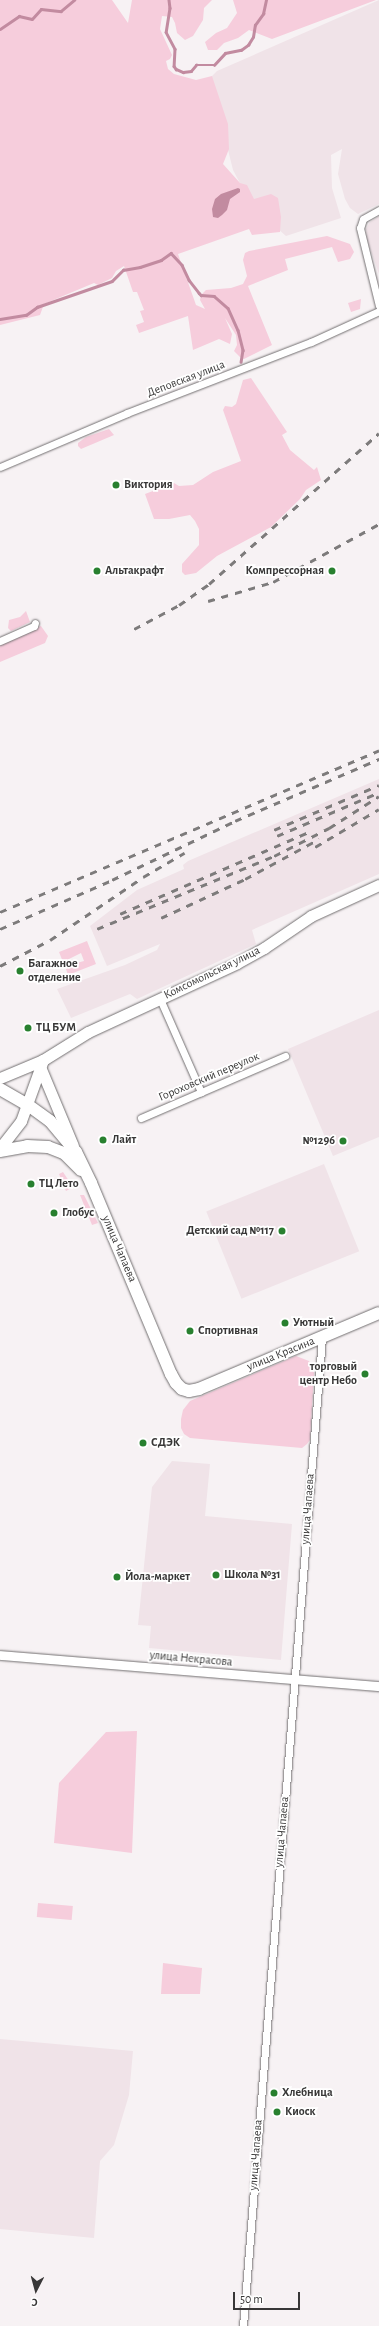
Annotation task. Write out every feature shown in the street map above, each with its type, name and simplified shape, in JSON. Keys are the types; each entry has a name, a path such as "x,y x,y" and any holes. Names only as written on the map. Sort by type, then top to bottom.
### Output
{"main road":[{"name":"Комсомольская улица","path":"0,1078 42,1064 88,1032 258,951 311,916 379,885"},
{"path":"0,1148 17,1128 28,1105 42,1064"},
{"name":"улица Чапаева","path":"42,1064 76,1152 89,1178 171,1374 176,1383 182,1389"},
{"name":"улица Чапаева","path":"0,1089 28,1105 57,1128 76,1152"},
{"path":"0,1151 34,1146 54,1149 64,1153 89,1178"},
{"name":"улица Красина","path":"182,1389 189,1391 199,1389 379,1313"}],"street":[{"path":"379,210 363,219 360,228 379,306"},
{"name":"Деповская улица","path":"0,467 127,414 311,342 379,311"},
{"path":"0,641 34,626 35,623"},
{"path":"160,999 202,1092"},
{"name":"Гороховский переулок","path":"141,1118 285,1056"},
{"name":"улица Чапаева","path":"243,2326 322,1337"},
{"name":"улица Некрасова","path":"0,1655 295,1681 379,1686"}],"shaded area":[{"path":"0,0 112,0 128,23 132,0 212,0 204,8 203,20 193,36 185,40 177,33 172,17 162,16 160,29 172,55 170,59 166,61 168,69 174,74 196,80 212,76 228,124 229,149 223,164 240,183 247,185 254,199 271,194 278,198 281,217 280,232 252,235 249,229 178,254 196,305 205,309 200,300 201,295 206,290 231,288 243,284 247,276 243,260 245,253 249,251 327,236 350,244 354,252 350,259 338,262 332,247 285,259 288,270 248,286 272,345 244,359 240,357 234,351 237,345 236,335 225,318 232,334 230,344 219,339 193,350 188,316 139,333 136,325 144,322 140,311 144,310 137,292 133,292 124,266 116,271 112,278 98,285 94,283 44,304 40,315 0,325"},
{"path":"233,0 376,0 272,39 249,30 238,38 224,43 217,50 208,50 205,42 216,33 227,28 237,13"},
{"path":"379,0 379,204 358,214 350,208 345,199 338,174 342,149 331,155 332,188 341,218 286,236 252,206 233,170 212,86 212,76 217,71"},
{"path":"238,188 240,189 240,192 230,199 227,210 218,218 213,217 212,209 215,199 221,194"},
{"path":"379,216 379,274 367,240 366,229 370,222"},
{"path":"361,299 360,309 351,312 348,303"},
{"path":"251,378 287,432 282,435 290,450 314,470 317,467 321,480 306,490 300,499 271,527 217,556 196,573 185,575 182,572 182,564 199,545 199,529 190,515 169,519 154,519 145,494 174,483 179,486 193,485 213,472 241,461 223,410 225,406 232,407 236,404 243,380"},
{"path":"109,429 114,435 81,449 78,446 78,443 86,437"},
{"path":"26,611 30,622 11,631 8,628 9,620 20,617"},
{"path":"41,626 48,636 45,643 0,662 0,645"},
{"path":"379,779 379,874 252,930 256,944 137,999 130,994 71,1018 57,989 125,965 157,950 160,944 107,966 90,926 137,890 184,869 183,865 188,861"},
{"path":"87,941 96,964 68,975 65,966 84,961 81,953 63,962 59,952"},
{"path":"379,1010 379,1137 333,1156 288,1049"},
{"name":"Детский сад №117","path":"324,1164 359,1251 241,1299 206,1212"},
{"path":"63,1172 73,1187 66,1191 59,1174"},
{"path":"80,1195 84,1195 98,1223 92,1225"},
{"path":"296,1356 309,1361 314,1373 310,1440 302,1448 190,1438 184,1434 181,1428 181,1419 183,1410 190,1401"},
{"name":"Школа №31","path":"172,1461 210,1464 205,1516 292,1524 281,1660 149,1648 151,1626 138,1625 152,1487"},
{"path":"137,1731 132,1853 54,1843 59,1783 106,1732"},
{"path":"38,1903 73,1906 72,1920 37,1917"},
{"path":"163,1963 202,1968 200,1994 161,1994"},
{"path":"0,2039 133,2051 129,2095 114,2145 100,2161 94,2238 0,2229"}],"waterway":[{"path":"0,29 19,16 32,19 41,9 61,11 74,0"},
{"path":"169,0 170,8 166,32 175,49 174,66 176,69 183,72 191,71 196,65 214,65 225,53 241,50 248,45 253,37 255,25 263,14 266,0"},
{"path":"0,319 26,315 37,307 112,281 123,270 140,267 161,260 171,253 182,265 189,280 201,295 214,296 228,308 238,330 243,350 241,362"}],"railway":[{"path":"134,629 179,605 209,584 379,433"},
{"path":"208,601 273,582 379,524"},
{"path":"0,912 379,750"},
{"path":"0,929 112,880 235,821 379,759"},
{"path":"274,830 379,785"},
{"path":"277,836 375,794"},
{"path":"97,929 274,856 329,828 379,796"},
{"path":"315,847 379,809"},
{"path":"120,914 309,832"},
{"path":"161,918 245,879 319,839"},
{"path":"0,966 50,940 143,877 184,853"}],"place":[{"name":"Виктория","path":"116,485"},
{"name":"Альтакрафт","path":"97,571"},
{"name":"Компрессорная","path":"332,571"},
{"name":"Багажное отделение","path":"20,971"},
{"name":"ТЦ БУМ","path":"28,1028"},
{"name":"Лайт","path":"103,1140"},
{"name":"№1296","path":"343,1141"},
{"name":"ТЦ Лето","path":"31,1184"},
{"name":"Глобус","path":"54,1213"},
{"name":"Детский сад №117","path":"282,1231"},
{"name":"Уютный","path":"285,1323"},
{"name":"Спортивная","path":"190,1331"},
{"name":"торговый центр Небо","path":"365,1374"},
{"name":"СДЭК","path":"143,1443"},
{"name":"Школа №31","path":"216,1575"},
{"name":"Йола-маркет","path":"117,1577"},
{"name":"Хлебница","path":"274,2093"},
{"name":"Киоск","path":"277,2112"}]}
